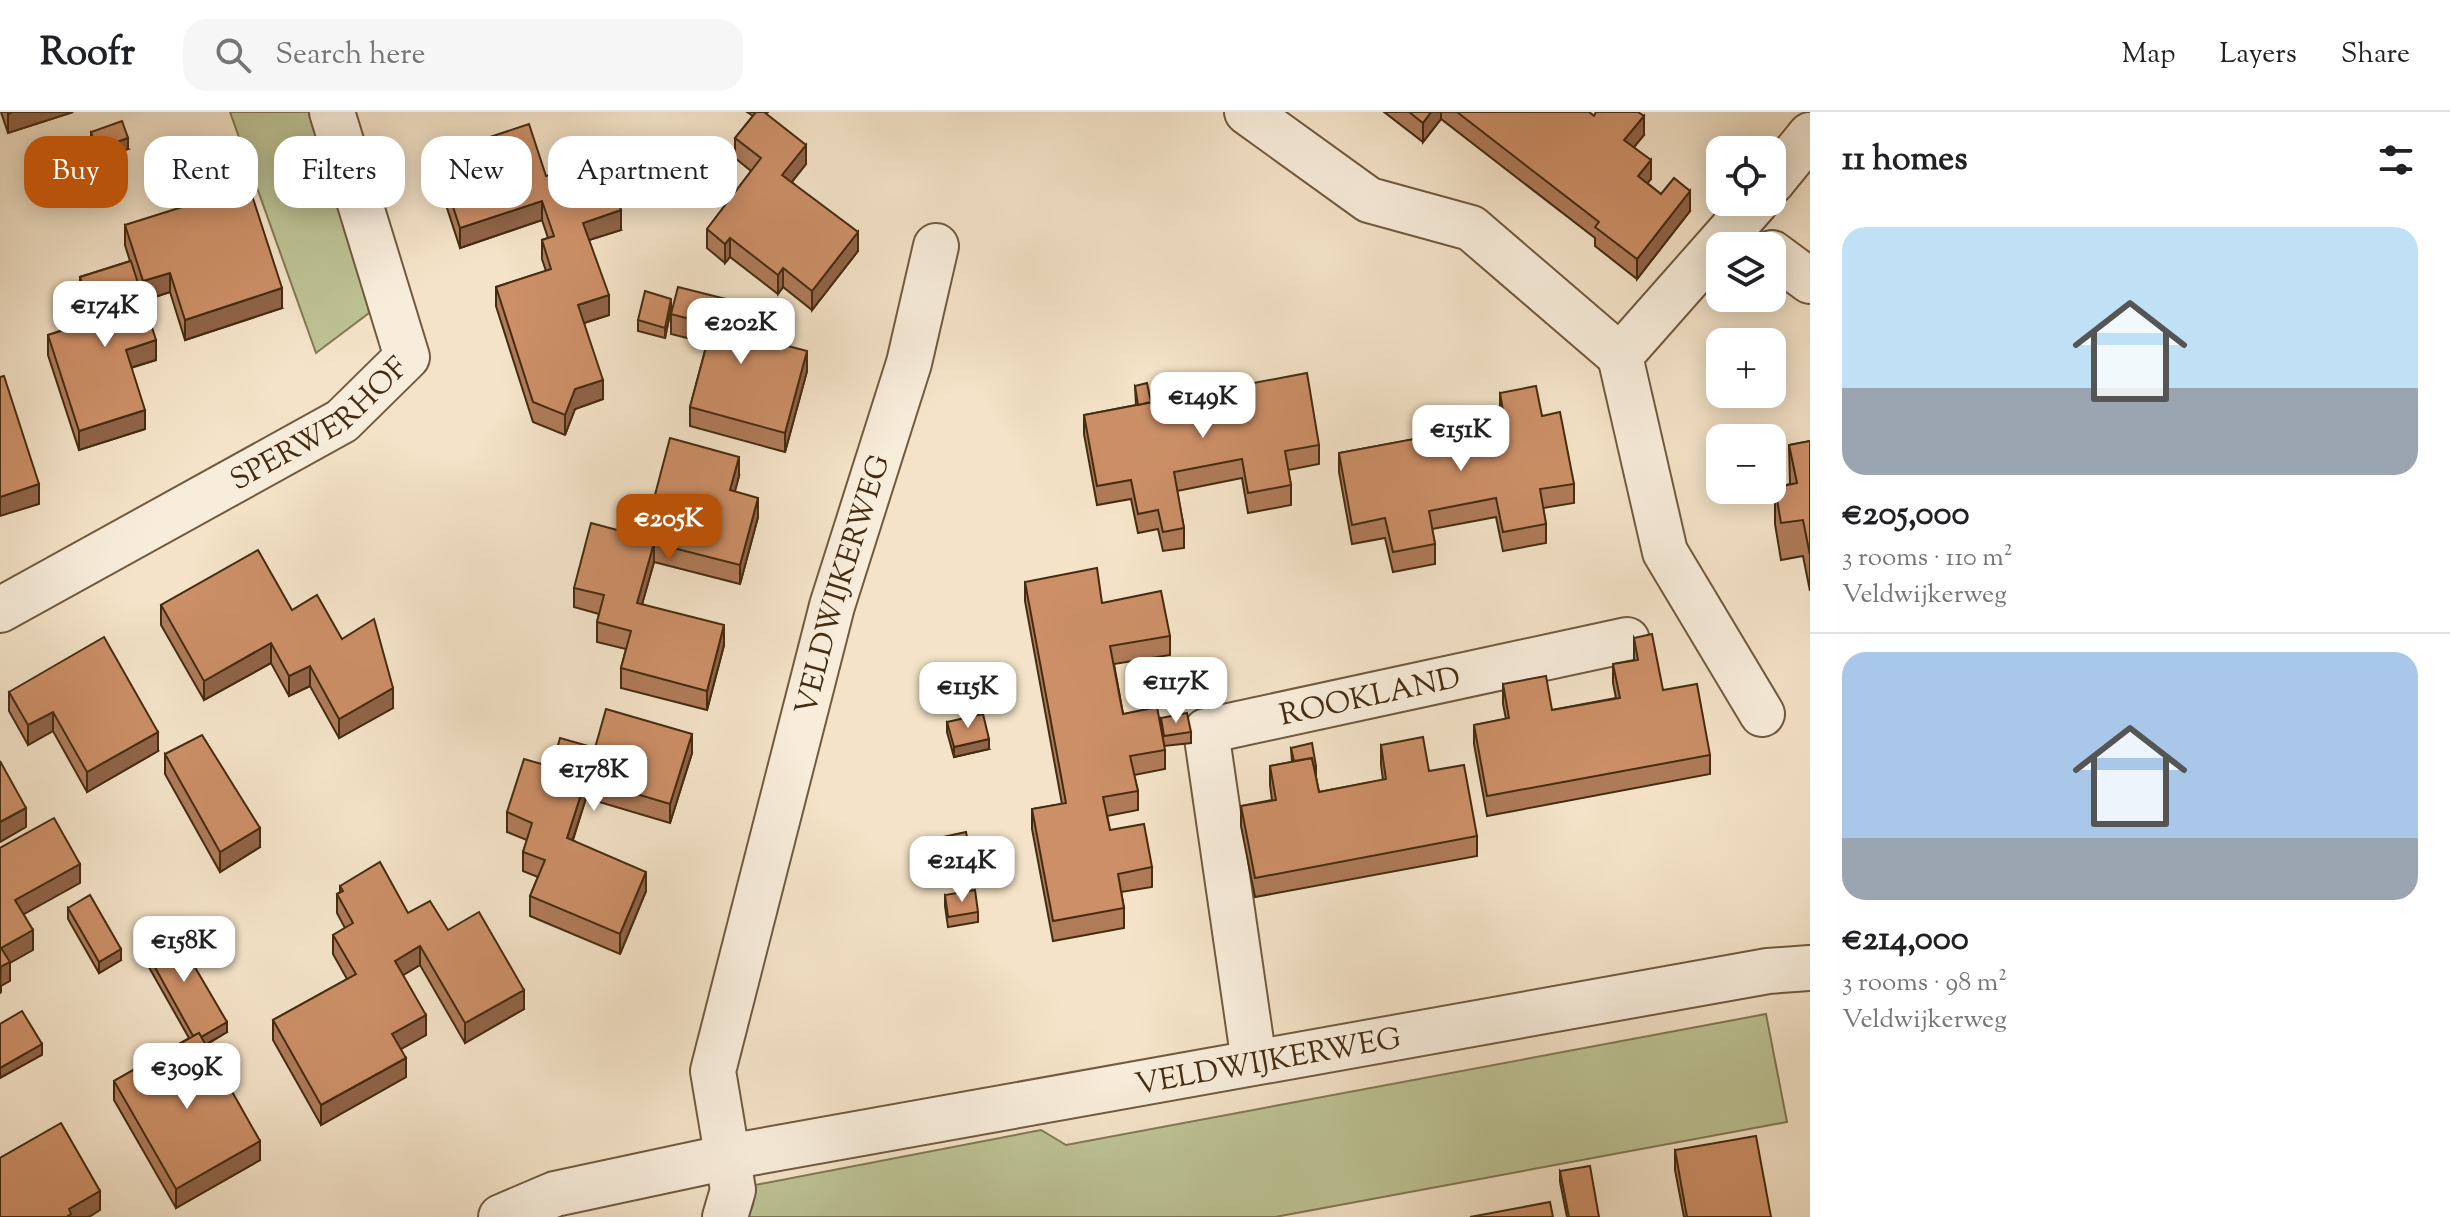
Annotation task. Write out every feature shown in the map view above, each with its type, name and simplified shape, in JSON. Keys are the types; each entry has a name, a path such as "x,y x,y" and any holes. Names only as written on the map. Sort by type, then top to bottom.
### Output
{"street":[{"name":"SPERWERHOF","path":"0,610 342,421 407,357 332,112"},
{"path":"1247,112 1369,200 1471,228 1620,356 1665,552 1762,714"},
{"path":"1786,165 1810,135"},
{"path":"1620,356 1752,225"},
{"name":"VELDWIJKERWEG","path":"728,1157 713,1071 832,606 909,363 936,246"},
{"path":"1786,263 1810,281"},
{"name":"ROOKLAND","path":"1254,1062 1206,731 1627,640"},
{"name":"VELDWIJKERWEG","path":"501,1217 555,1194 728,1157 1768,971 1810,968"},
{"path":"725,1217 733,1190 728,1157"}],"green space":[{"path":"230,112 310,112 318,136 274,136 274,208 342,208 363,270 369,313 316,353 258,190 258,136 239,136"},
{"path":"1766,1014 1787,1122 1275,1217 747,1217 753,1205 755,1185 1041,1130 1066,1145"}],"building":[{"path":"756,112 764,112 806,145 782,175 858,232 812,291 783,268 778,275 730,238 725,244 707,229 723,208 737,208 737,190 761,158 737,136"},
{"path":"1409,112 1431,112 1423,123"},
{"path":"1457,112 1589,112 1594,116 1596,112 1638,112 1644,116 1624,140 1651,160 1638,176 1661,194 1674,178 1690,191 1637,259 1595,227 1599,222"},
{"path":"122,121 127,136 92,136 91,132"},
{"path":"529,124 548,175 548,208 621,210 583,223 609,295 578,305 603,380 575,389 565,415 533,402 496,287 551,269 542,240 554,236 542,201 532,204 532,136 493,136"},
{"path":"179,208 256,208 282,288 185,320 170,273 143,281 125,225"},
{"path":"453,208 521,208 460,228"},
{"path":"131,261 156,340 126,350 145,410 79,431 48,335 95,320 80,277"},
{"path":"678,287 742,303 734,332 807,351 785,433 690,407 712,325 671,314"},
{"path":"645,291 671,299 665,328 638,320"},
{"path":"1307,373 1319,445 1285,451 1291,485 1248,493 1242,459 1174,472 1184,528 1163,532 1158,510 1138,514 1131,480 1097,486 1084,415"},
{"path":"4,376 39,484 0,497 0,377"},
{"path":"1147,383 1151,402 1138,405 1135,386"},
{"path":"1536,386 1542,416 1560,412 1574,484 1540,489 1546,524 1503,532 1496,498 1429,511 1435,544 1393,552 1385,518 1352,525 1339,453 1505,422 1500,393"},
{"path":"670,438 739,457 730,490 758,498 740,565 654,543 637,603 724,625 707,691 621,668 631,631 597,622 604,595 574,588 591,523 621,531 628,505 651,510"},
{"path":"1810,441 1810,555 1803,520 1781,523 1778,504 1786,504 1786,486 1797,483 1789,445"},
{"path":"258,550 292,610 317,595 342,639 374,619 393,688 339,719 310,666 289,676 271,643 204,681 161,605"},
{"path":"1097,568 1102,603 1161,591 1170,636 1110,646 1123,714 1157,707 1165,750 1130,756 1138,791 1103,797 1110,830 1144,824 1152,867 1118,874 1124,908 1053,921 1032,809 1066,803 1025,582"},
{"path":"1652,634 1663,690 1697,684 1710,755 1487,796 1474,725 1509,718 1503,684 1546,676 1552,710 1620,698 1613,664 1638,660 1634,638"},
{"path":"104,637 158,732 87,772 53,712 28,725 9,692"},
{"path":"606,709 692,734 670,804 586,779 567,838 646,872 620,934 530,896 545,860 523,852 532,823 507,812 524,759 552,767 560,738 595,748"},
{"path":"1187,713 1191,732 1164,736 1161,718"},
{"path":"983,714 989,739 954,747 947,722"},
{"path":"202,735 260,828 220,852 165,754"},
{"path":"1423,737 1429,771 1464,765 1477,836 1255,878 1241,806 1276,800 1270,766 1312,758 1319,792 1386,779 1381,745"},
{"path":"1312,743 1316,766 1312,758 1294,761 1291,748"},
{"path":"0,761 26,808 0,822"},
{"path":"54,818 80,864 15,900 33,930 1,948 10,962 0,967 0,848"},
{"path":"966,832 969,847 937,854 934,839"},
{"path":"380,862 408,913 430,901 448,930 479,912 524,990 465,1023 420,946 395,961 426,1015 392,1034 406,1058 321,1105 273,1020 356,974 333,935 353,923 337,894 343,891 340,886"},
{"path":"975,890 978,912 948,917 945,895"},
{"path":"90,895 121,949 99,962 68,908"},
{"path":"172,928 227,1022 201,1037 199,1033 193,1036 142,944"},
{"path":"22,1011 42,1044 0,1068 0,1024"},
{"path":"199,1033 260,1141 176,1189 114,1081"},
{"path":"61,1123 100,1191 69,1209 71,1214 66,1217 0,1217 0,1158"},
{"path":"1756,1136 1771,1217 1687,1217 1675,1150"},
{"path":"1590,1166 1599,1217 1569,1217 1560,1171"},
{"path":"1550,1202 1553,1217 1470,1217"}]}
